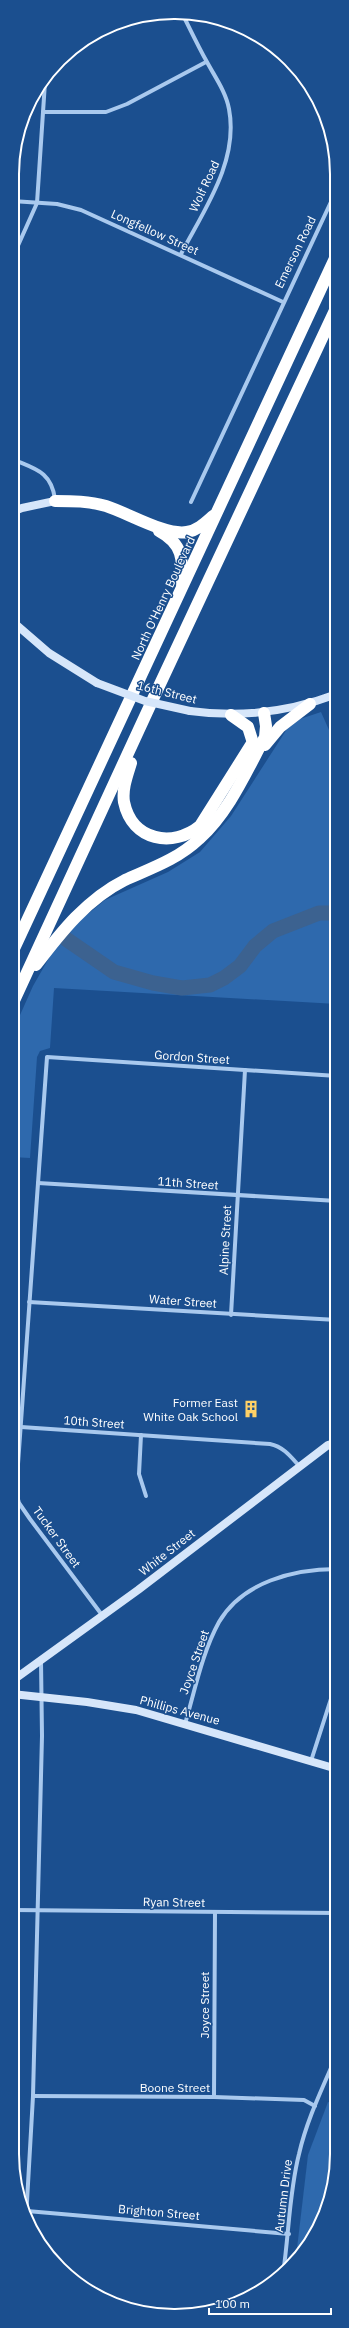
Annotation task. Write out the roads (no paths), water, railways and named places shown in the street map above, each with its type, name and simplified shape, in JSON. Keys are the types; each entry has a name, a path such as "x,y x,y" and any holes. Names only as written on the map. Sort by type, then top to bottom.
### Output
{"highway":[{"name":"North O'Henry Boulevard","path":"19,938 330,269"},
{"path":"19,989 146,718 179,641 330,321"},
{"path":"55,501 88,502 172,531 187,532 201,526 218,511"},
{"path":"132,516 170,537 179,549 183,564 181,590"},
{"path":"254,758 280,727 310,704"},
{"path":"146,718 124,786 124,802 130,818 139,830 159,838 173,839 190,835 200,826 253,743 258,734 264,713"},
{"path":"21,985 61,932 95,898 125,881 177,857 200,839 221,815 254,758 266,731 264,713"},
{"path":"232,715 248,727 253,743"}],"street":[{"name":"Wolf Road","path":"181,254 214,191 228,156 229,109 217,79 206,62 185,19"},
{"path":"43,112 106,112 127,104 206,62"},
{"path":"19,243 37,203 45,89"},
{"name":"Longfellow Street","path":"19,202 57,204 81,210 181,254 282,302"},
{"name":"Emerson Road","path":"282,302 330,203"},
{"path":"191,502 282,302"},
{"path":"19,462 41,472 49,479 55,501 34,504 19,509"},
{"name":"16th Street","path":"19,627 49,653 97,683 145,701 190,711 232,715 264,713 310,704 330,697"},
{"name":"Gordon Street","path":"47,1057 330,1076"},
{"name":"Tucker Street","path":"19,1453 47,1057"},
{"name":"Alpine Street","path":"231,1314 245,1070"},
{"name":"11th Street","path":"38,1183 237,1197 330,1201"},
{"name":"Water Street","path":"29,1302 330,1320"},
{"name":"10th Street","path":"21,1427 278,1446 300,1467"},
{"path":"140,1435 139,1474 146,1496"},
{"name":"White Street","path":"19,1676 138,1590 330,1444"},
{"name":"Tucker Street","path":"19,1503 102,1615"},
{"name":"Joyce Street","path":"185,1724 209,1644 220,1621 241,1598 266,1581 317,1569 330,1568"},
{"path":"27,2204 33,2096 41,1661"},
{"name":"Phillips Avenue","path":"19,1695 111,1706 185,1724 330,1767"},
{"path":"311,1761 330,1702"},
{"name":"Ryan Street","path":"19,1910 330,1913"},
{"name":"Joyce Street","path":"214,2096 215,1913"},
{"name":"Autumn Drive","path":"285,2262 294,2178 299,2152 315,2106 330,2071"},
{"name":"Boone Street","path":"33,2096 214,2096 304,2100 315,2106"},
{"name":"Brighton Street","path":"30,2210 289,2234"}],"waterway":[{"path":"66,939 114,972 153,983 182,988 210,985 224,978 240,966 255,946 273,931 319,913 330,913"}],"place":[{"name":"Former East White Oak School","path":"251,1409"}]}
